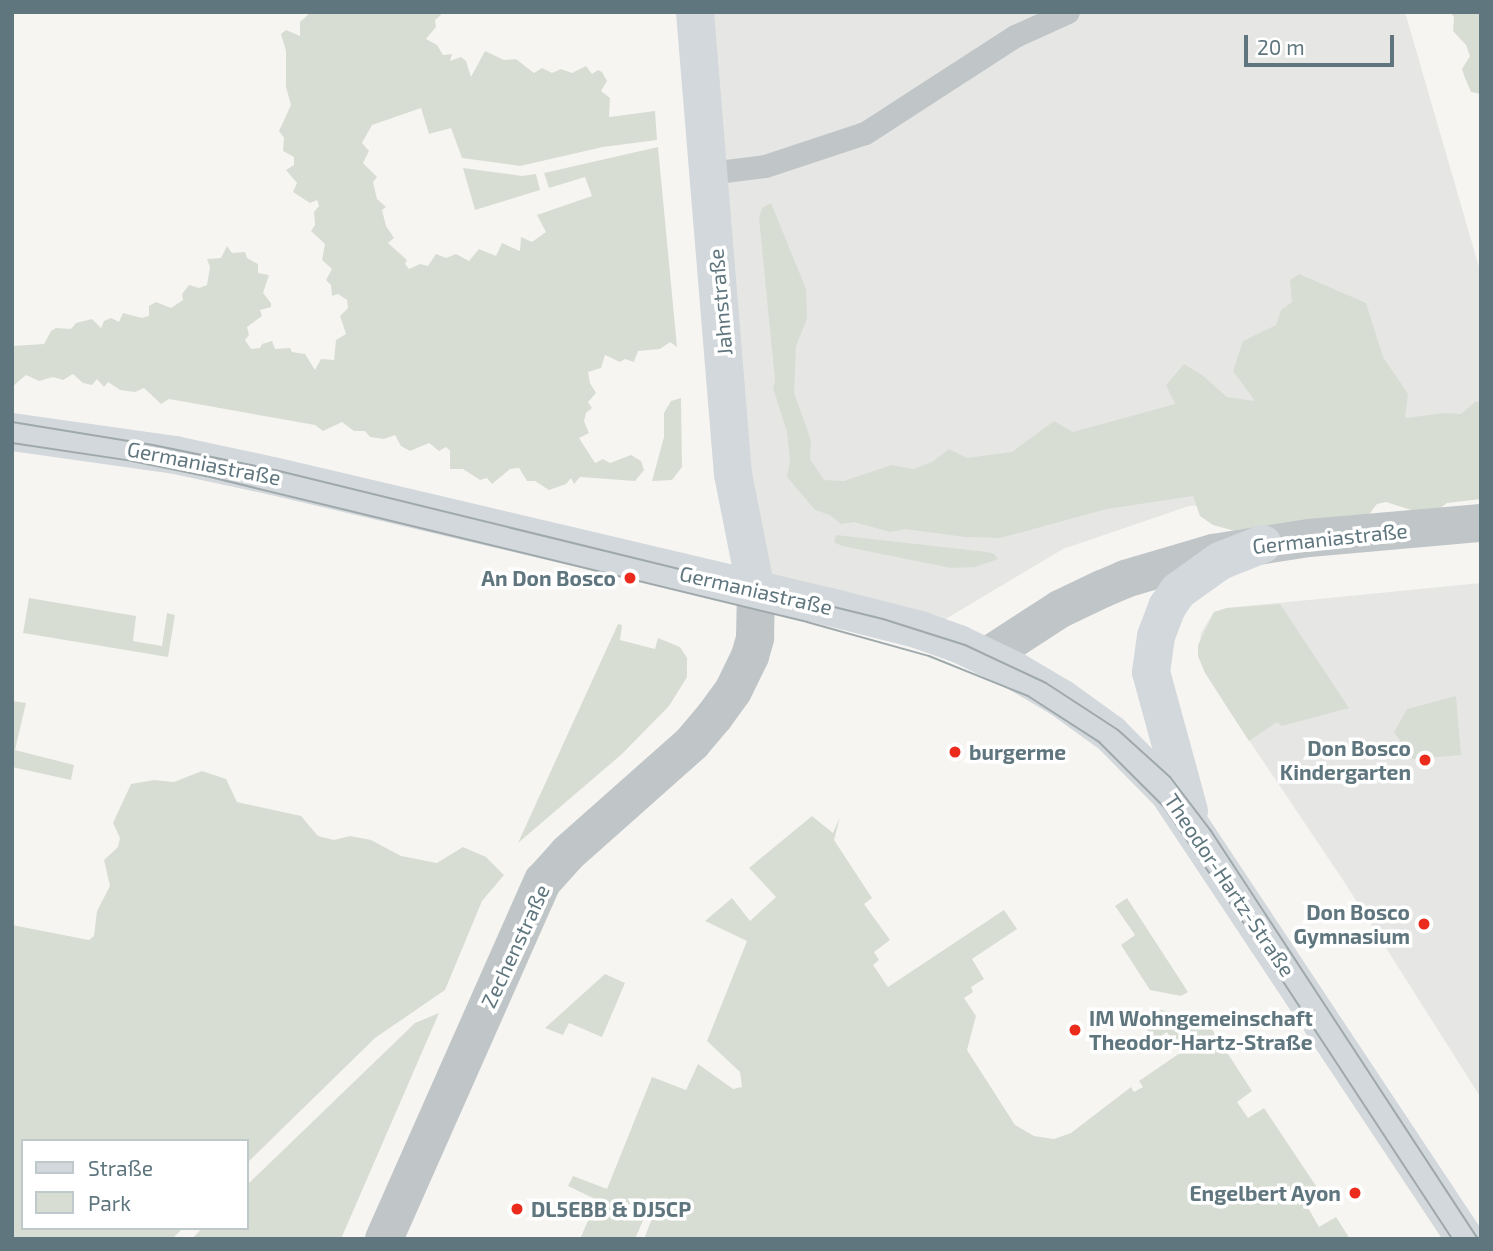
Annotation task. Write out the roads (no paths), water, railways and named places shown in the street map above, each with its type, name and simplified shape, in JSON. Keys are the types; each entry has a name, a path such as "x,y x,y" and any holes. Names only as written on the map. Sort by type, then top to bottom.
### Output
{"main road":[{"name":"Jahnstraße","path":"695,12 733,474 756,590"},
{"name":"Germaniastraße","path":"12,432 212,463 917,629 986,657"},
{"path":"1192,827 1151,672 1156,636 1167,607 1178,591 1220,561 1263,544"},
{"name":"Theodor-Hartz-Straße","path":"986,657 1061,698 1111,734 1169,793 1465,1239"}],"street":[{"name":"Germaniastraße","path":"986,657 1060,609 1125,579 1213,553 1263,544 1481,523"},
{"name":"Zechenstraße","path":"384,1239 543,881 567,854 692,743 714,717 733,691 750,656 756,630 756,590"}],"lane":[{"path":"709,173 765,166 865,133 1015,36 1068,12"}],"tram line":[{"path":"12,422 153,445 275,470 883,619 965,645 1046,683 1118,730 1170,777 1211,831 1478,1239"},
{"path":"12,443 132,461 206,476 807,622 929,656 1028,696 1099,742 1164,807 1263,951 1452,1239"}],"place":[{"name":"An Don Bosco","path":"630,578"},
{"name":"burgerme","path":"955,752"},
{"name":"Don Bosco Kindergarten","path":"1425,760"},
{"name":"Don Bosco Gymnasium","path":"1424,924"},
{"name":"IM Wohngemeinschaft Theodor-Hartz-Straße","path":"1075,1030"},
{"name":"Engelbert Ayon","path":"1355,1193"},
{"name":"DL5EBB & DJ5CP","path":"517,1209"}]}
